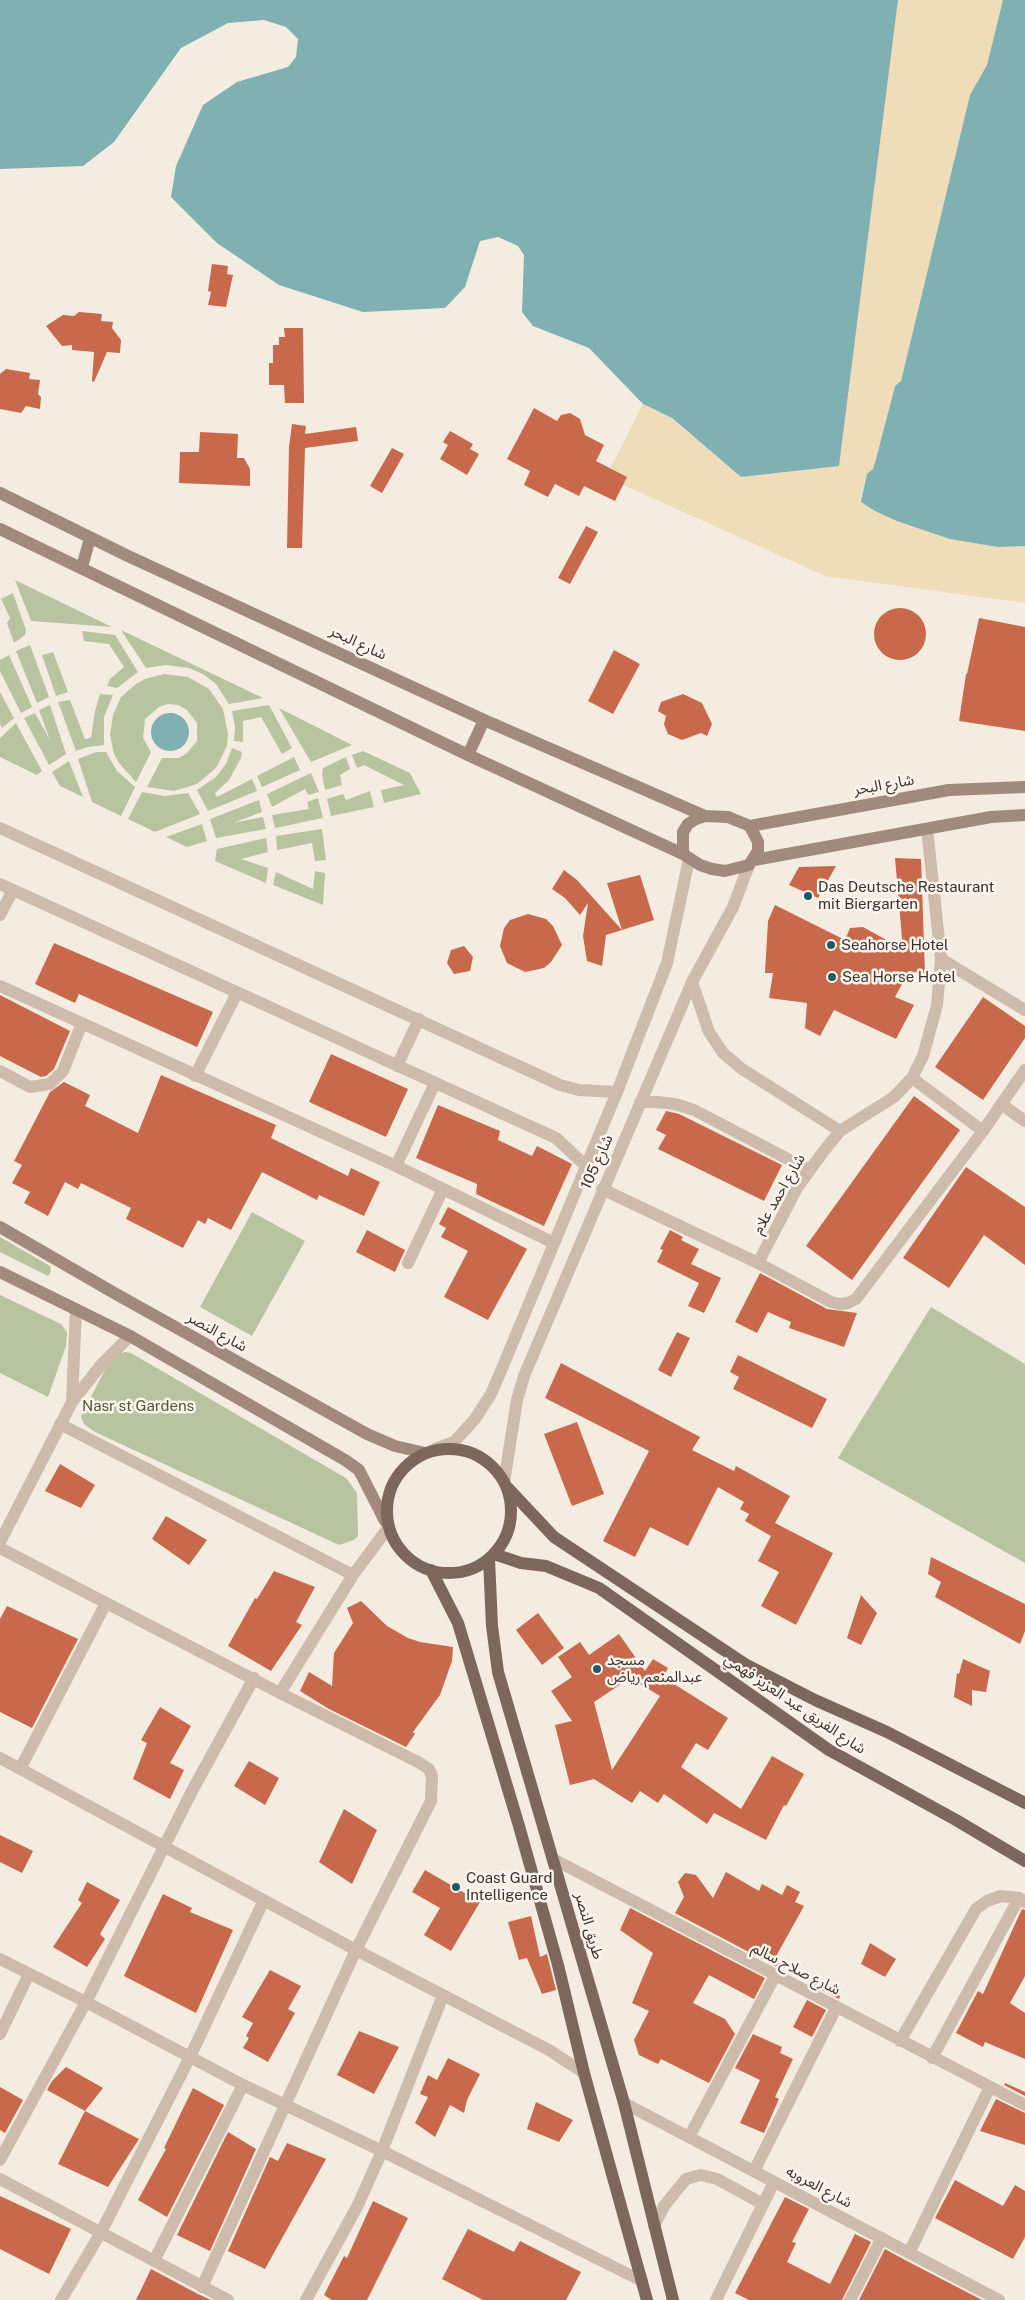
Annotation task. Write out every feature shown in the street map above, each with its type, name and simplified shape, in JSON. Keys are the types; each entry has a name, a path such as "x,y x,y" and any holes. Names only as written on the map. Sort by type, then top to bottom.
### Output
{"main road":[{"name":"شارع البحر","path":"0,494 90,538 484,720 705,816"},
{"path":"0,528 468,755 712,869 725,870 752,863 990,817 1025,814"},
{"path":"82,567 90,538"},
{"path":"468,755 484,720"},
{"name":"شارع البحر","path":"750,826 949,790 1025,786"},
{"path":"686,856 684,832 688,824 705,816 728,817 750,826 758,842 752,863"},
{"name":"شارع النصر","path":"0,1227 367,1434 395,1446 430,1451"},
{"path":"0,1272 130,1336 359,1470 397,1545 411,1560 431,1570 448,1573 465,1571 492,1556 502,1544 510,1526 512,1507 506,1485 496,1469 478,1455 457,1448 430,1451 406,1465 392,1484 386,1506 387,1525"},
{"name":"شارع الفريق عبد العزيز فهمي","path":"506,1485 554,1537 745,1664 816,1700 887,1732 1025,1803"},
{"name":"شارع الفريق عبد العزيز فهمي","path":"492,1556 521,1563 546,1566 599,1588 829,1750 956,1820 1025,1861"},
{"name":"طريق النصر","path":"492,1556 492,1626 498,1672 624,2103 673,2300"},
{"path":"431,1570 458,1624 516,1817 558,1965 584,2073 647,2300"}],"street":[{"path":"0,828 560,1085 579,1090 617,1092"},
{"name":"شارع احمد علام","path":"758,1263 809,1170 840,1131 894,1097 912,1078 923,1056 933,1022 941,981 941,959 927,829"},
{"name":"شارع 105","path":"430,1451 454,1442 475,1419 490,1394 617,1092 667,963 686,856"},
{"name":"شارع 105","path":"506,1485 517,1400 524,1376 602,1189 692,982 733,908 752,863"},
{"path":"0,884 556,1138 586,1166"},
{"path":"0,915 13,890"},
{"path":"941,959 1025,1010"},
{"path":"692,982 709,1032 723,1053 742,1069 840,1131"},
{"path":"0,986 396,1166 554,1243"},
{"path":"196,1076 237,992"},
{"path":"397,1066 419,1019"},
{"path":"0,1071 30,1087 50,1084 63,1071 82,1023"},
{"path":"602,1189 758,1263 830,1302 848,1304 856,1299 983,1131 1025,1070"},
{"path":"912,1078 983,1131"},
{"path":"396,1166 435,1083"},
{"path":"640,1102 675,1104 694,1110 809,1170"},
{"path":"1002,1104 1025,1121"},
{"path":"408,1262 443,1189"},
{"path":"72,1402 76,1309"},
{"path":"0,1542 72,1402 101,1364 130,1336"},
{"path":"60,1424 353,1575"},
{"path":"280,1693 353,1575 387,1525"},
{"path":"0,1548 418,1762 429,1769 432,1776 431,1801 356,1950 202,2287"},
{"path":"20,1769 106,1603"},
{"path":"0,2160 86,2002 192,1791 254,1678"},
{"path":"0,1758 356,1950 549,2050 584,2073"},
{"name":"شارع صلاح سالم","path":"553,1859 1025,2106"},
{"path":"900,2041 976,1909 986,1901 1001,1896 1022,1900 932,2058"},
{"path":"61,2300 100,2234 190,2057 264,1900"},
{"path":"0,1959 243,2085 382,2151 642,2281"},
{"path":"0,2034 29,1974"},
{"path":"689,2137 775,1976"},
{"path":"306,2300 358,2205 382,2151 443,1995"},
{"path":"754,2171 836,2008"},
{"path":"154,2261 243,2085"},
{"path":"909,2253 990,2087"},
{"name":"شارع العروبه","path":"624,2103 882,2238 981,2296 999,2300"},
{"path":"654,2226 664,2206 680,2185 686,2179 701,2175 717,2179 763,2204"},
{"path":"0,2180 228,2300"},
{"path":"716,2300 774,2182"},
{"path":"850,2300 882,2238"}],"green space":[{"path":"15,580 112,627 31,621"},
{"path":"13,593 26,630 25,635 14,643 7,623 10,618 1,599"},
{"path":"121,630 263,698 229,704 216,684 203,674 189,668 166,665 146,668"},
{"path":"82,631 115,635 138,672 117,688 107,686 110,679 124,667 109,644 84,641"},
{"path":"30,645 49,697 37,703 16,651"},
{"path":"53,652 68,692 56,696 42,655"},
{"path":"9,655 32,707 21,713 0,671 0,660"},
{"path":"164,674 188,677 209,689 223,709 228,734 227,746 216,768 197,784 174,791 147,787 162,758 179,758 186,754 197,741 197,723 187,710 178,705 168,704 159,707 145,719 143,738 151,752 136,782 119,763 114,754 110,735 113,715 121,697 145,679"},
{"path":"0,692 14,718 2,728 0,724"},
{"path":"100,694 113,695 104,717 104,745 76,751 58,702 70,700 85,739 91,738"},
{"path":"50,705 66,754 49,765 24,718 35,713 50,740 39,710"},
{"path":"269,705 292,748 282,754 261,717 243,721 243,742 234,741 235,727 232,711"},
{"path":"279,708 352,745 311,762"},
{"path":"16,723 42,771 37,775 0,757 0,738"},
{"path":"232,748 242,752 241,758 229,780 215,793 217,797 252,779 257,791 208,811 197,790 216,777 226,764"},
{"path":"363,751 410,773 421,794 384,803 381,790 404,785 364,765 357,768 352,755"},
{"path":"96,752 106,752 117,771 135,787 121,816 92,802 78,759"},
{"path":"294,757 300,770 262,787 257,776"},
{"path":"346,757 350,769 340,775 342,785 325,790 322,774 323,768"},
{"path":"69,761 83,797 60,786 52,772"},
{"path":"311,773 319,792 308,795 305,789 272,807 267,794"},
{"path":"370,791 374,807 331,816 327,799 343,794 346,800"},
{"path":"142,792 165,796 188,793 200,814 155,832 128,819"},
{"path":"318,798 323,818 275,828 272,815 309,809 307,802"},
{"path":"259,800 262,812 233,823 263,817 266,829 216,838 210,819"},
{"path":"202,824 207,841 187,847 166,837"},
{"path":"322,829 326,860 315,861 312,843 277,850 276,836"},
{"path":"266,838 268,852 241,859 268,868 266,883 215,861 217,849"},
{"path":"315,871 325,873 323,905 273,885 276,872 313,889"},
{"path":"252,1212 305,1241 252,1336 200,1307"},
{"path":"0,1237 50,1266 51,1272 48,1276 0,1252"},
{"name":"Nasr st Gardens","path":"0,1295 61,1324 67,1332 66,1346 48,1397 0,1373"},
{"path":"931,1307 1025,1364 1025,1563 838,1458"},
{"name":"Nasr st Gardens","path":"125,1352 131,1353 346,1478 357,1493 358,1536 354,1540 339,1545 95,1432 84,1424 81,1416 109,1362 117,1355"}],"sand":[{"path":"898,0 1003,0 987,65 970,95 901,381 895,386 873,469 875,511 950,539 998,547 1025,546 1025,603 825,576 606,477 643,404 671,418 741,477 839,466"}],"water":[{"path":"0,0 898,0 839,466 741,477 672,418 643,404 589,348 533,326 522,312 524,255 518,246 498,237 480,241 465,287 445,308 363,312 279,285 217,243 171,197 176,166 203,105 237,82 288,67 296,57 298,39 286,27 264,20 228,23 181,48 114,142 83,166 0,169"},
{"path":"1003,0 1025,0 1025,546 998,547 950,539 897,521 861,502 867,474 873,469 876,459 895,386 901,381 970,95 987,65"},
{"path":"170,713 177,714 183,719 188,725 188,739 183,745 177,750 170,751 163,750 157,745 152,739 151,732 152,725 157,719 163,714"}],"building":[{"path":"212,264 228,266 227,274 233,275 226,307 208,305 211,292 208,291"},
{"path":"79,312 102,314 101,321 113,322 112,328 121,340 120,353 107,352 94,382 92,381 94,352 72,350 72,345 62,346 46,326 63,315 74,316"},
{"path":"284,328 303,328 304,403 285,403 284,385 269,385 269,363 273,363 273,345 279,345 279,337 285,337"},
{"path":"6,369 30,373 29,379 40,380 38,394 41,397 40,409 26,406 21,413 0,409 0,374"},
{"path":"534,408 557,421 561,415 570,413 580,419 585,435 604,445 596,461 627,477 615,501 584,486 579,496 555,484 548,497 524,485 530,471 507,459"},
{"path":"292,424 306,426 305,434 356,427 358,441 305,448 302,548 287,548 289,447"},
{"path":"450,431 473,444 470,449 479,454 467,475 440,459 448,445 443,442"},
{"path":"200,432 238,434 237,458 244,458 250,469 250,486 179,483 180,452 199,452"},
{"path":"392,448 404,454 382,493 370,486"},
{"path":"586,526 598,532 570,584 558,578"},
{"path":"900,608 910,610 918,616 924,624 926,634 924,644 918,652 910,658 900,660 890,658 882,652 876,644 874,634 876,624 882,616 890,610"},
{"path":"979,618 1025,627 1025,731 959,721 966,674"},
{"path":"614,650 640,664 613,714 588,701"},
{"path":"683,694 702,703 712,724 707,736 701,733 682,740 668,734 664,724 666,716 658,711 661,702"},
{"name":"Seahorse Hotel","path":"895,858 921,859 925,974 909,971 895,997 914,1005 896,1039 834,1010 820,1036 805,1028 807,1003 769,998 773,973 765,973 768,921 775,905 845,940 850,928 863,927 903,949"},
{"path":"836,866 818,898 789,885 799,867"},
{"path":"564,870 577,880 622,930 606,935 602,966 587,961 583,936 588,903 580,915 565,898 552,889"},
{"path":"640,875 654,920 622,930 607,883"},
{"path":"528,914 546,919 553,926 562,945 551,962 544,968 525,972 507,963 500,946 504,928 510,920"},
{"path":"54,943 213,1012 197,1047 79,994 75,1003 35,984"},
{"path":"464,946 473,957 470,971 454,974 447,963 451,950"},
{"path":"0,995 70,1031 54,1069 46,1076 41,1077 0,1056"},
{"path":"983,997 1025,1026 1025,1038 983,1100 935,1067"},
{"path":"331,1054 408,1089 386,1137 309,1102"},
{"path":"161,1075 276,1125 271,1138 348,1176 351,1168 380,1182 364,1216 319,1195 317,1200 262,1172 231,1230 208,1218 205,1224 198,1220 183,1248 126,1219 131,1208 81,1183 78,1189 65,1182 48,1216 24,1203 30,1192 12,1183 22,1165 14,1161 50,1092 64,1082 90,1095 85,1106 138,1133"},
{"path":"914,1096 960,1130 852,1280 806,1246"},
{"path":"438,1105 500,1131 498,1140 532,1156 537,1146 572,1164 544,1226 476,1194 477,1184 416,1158"},
{"path":"666,1111 679,1114 782,1165 764,1201 658,1149 666,1135 656,1130"},
{"path":"966,1167 1025,1207 1025,1265 984,1235 949,1288 903,1258"},
{"path":"448,1207 527,1249 488,1320 444,1297 468,1251 441,1237 446,1228 439,1224"},
{"path":"367,1230 405,1250 395,1272 356,1252"},
{"path":"670,1230 683,1237 681,1240 699,1249 691,1264 721,1278 704,1313 688,1306 699,1283 657,1262 663,1250 660,1249"},
{"path":"760,1273 827,1309 857,1313 844,1347 789,1328 791,1322 768,1312 757,1333 735,1322"},
{"path":"677,1332 690,1338 671,1377 658,1370"},
{"path":"738,1355 827,1399 812,1428 733,1389 739,1377 730,1372"},
{"path":"561,1363 700,1437 692,1450 734,1471 736,1466 790,1496 775,1523 833,1553 796,1625 761,1606 779,1572 758,1561 771,1536 745,1521 749,1514 740,1509 744,1502 718,1487 688,1546 650,1527 635,1557 603,1541 649,1451 545,1398"},
{"path":"577,1422 604,1494 572,1506 544,1434"},
{"path":"60,1464 95,1485 81,1508 45,1491"},
{"path":"166,1516 207,1540 189,1565 152,1539"},
{"path":"931,1557 1025,1604 1025,1631 1020,1644 935,1597 941,1582 928,1574"},
{"path":"274,1571 315,1587 296,1622 302,1625 271,1671 228,1646 255,1598 257,1599"},
{"path":"861,1595 877,1613 861,1645 847,1638"},
{"path":"361,1601 387,1626 408,1638 420,1642 453,1647 452,1661 440,1695 413,1732 415,1734 406,1747 329,1709 300,1691 309,1672 332,1686 334,1653 353,1623 347,1608"},
{"path":"7,1606 78,1639 32,1728 0,1712 0,1619"},
{"path":"538,1613 564,1648 542,1665 516,1630"},
{"path":"619,1634 645,1671 653,1659 668,1668 663,1677 728,1718 708,1750 696,1743 681,1767 741,1809 772,1756 804,1774 786,1806 784,1805 766,1840 714,1813 707,1824 664,1794 658,1803 640,1791 632,1803 594,1779 570,1785 555,1725 572,1721 551,1691 572,1677 558,1657 580,1642 589,1655","holes":["630,1678 660,1696 612,1770 594,1702"]},
{"path":"963,1659 990,1671 986,1692 972,1690 972,1706 954,1697 957,1673 959,1674"},
{"path":"160,1707 191,1726 170,1763 184,1770 170,1799 133,1779 147,1743 141,1740"},
{"path":"249,1761 279,1778 265,1805 234,1786"},
{"path":"344,1809 377,1830 352,1884 319,1862"},
{"path":"0,1835 33,1851 22,1873 0,1862"},
{"path":"425,1870 480,1902 451,1951 424,1935 440,1908 412,1892"},
{"path":"726,1872 759,1891 762,1884 782,1895 787,1885 800,1892 795,1902 804,1906 774,1960 782,1964 779,1968 675,1913 684,1897 678,1882 685,1873 696,1875 713,1898"},
{"path":"87,1882 120,1900 100,1934 105,1939 87,1967 53,1947 82,1903 78,1900"},
{"path":"163,1894 192,1908 190,1912 233,1930 196,2013 124,1976"},
{"path":"630,1908 765,1978 754,1999 709,1975 693,2003 725,2019 735,2034 709,2083 661,2059 658,2064 639,2055 634,2040 649,2011 632,2003 653,1953 620,1930"},
{"path":"1022,1909 1025,1910 1025,1976 1010,2003 1025,2013 1025,2059 985,2042 983,2047 956,2033 978,1991 983,1994"},
{"path":"531,1916 540,1957 547,1954 556,1990 542,1994 527,1958 519,1960 508,1922"},
{"path":"870,1943 896,1959 885,1977 861,1964"},
{"path":"270,1970 301,1986 288,2009 295,2013 268,2062 243,2048 249,2038 246,2036 253,2023 242,2017"},
{"path":"817,1980 840,1996 839,1999 814,1986"},
{"path":"807,2000 826,2010 812,2037 793,2027"},
{"path":"359,2031 399,2047 374,2094 337,2075"},
{"path":"753,2034 782,2047 780,2053 793,2059 775,2097 779,2099 764,2133 740,2123 760,2080 735,2068"},
{"path":"448,2058 480,2074 467,2100 464,2113 450,2105 435,2137 415,2123 428,2097 420,2094 428,2075 437,2080"},
{"path":"66,2067 103,2088 85,2111 47,2090 52,2081"},
{"path":"1005,2083 1025,2092 1025,2096 1004,2085"},
{"path":"0,2087 23,2100 5,2133 0,2130"},
{"path":"193,2088 224,2105 167,2217 138,2200 166,2149 164,2148"},
{"path":"996,2099 1025,2113 1025,2145 980,2131"},
{"path":"536,2102 573,2120 559,2142 527,2129"},
{"path":"85,2111 139,2139 108,2187 58,2164"},
{"path":"228,2132 256,2149 210,2251 177,2235"},
{"path":"287,2143 326,2159 265,2269 228,2251 270,2157 278,2161"},
{"path":"955,2180 1003,2206 1015,2185 1025,2191 1025,2237 1013,2259 935,2218"},
{"path":"0,2196 71,2229 49,2274 0,2249"},
{"path":"785,2197 809,2209 792,2242 796,2243 787,2262 830,2284 855,2234 871,2242 842,2300 749,2300 735,2293"},
{"path":"373,2201 408,2218 367,2300 332,2300 324,2295 344,2256 347,2258"},
{"path":"468,2229 514,2252 520,2241 581,2272 566,2300 483,2300 442,2279"},
{"path":"885,2249 905,2260 982,2300 859,2300"},
{"path":"151,2269 198,2294 211,2300 136,2300"}],"place":[{"name":"Das Deutsche Restaurant mit Biergarten","path":"808,896"},
{"name":"Seahorse Hotel","path":"831,945"},
{"name":"Sea Horse Hotel","path":"832,977"},
{"name":"مسجد عبدالمنعم رياض","path":"597,1669"},
{"name":"Coast Guard Intelligence","path":"456,1887"}]}
